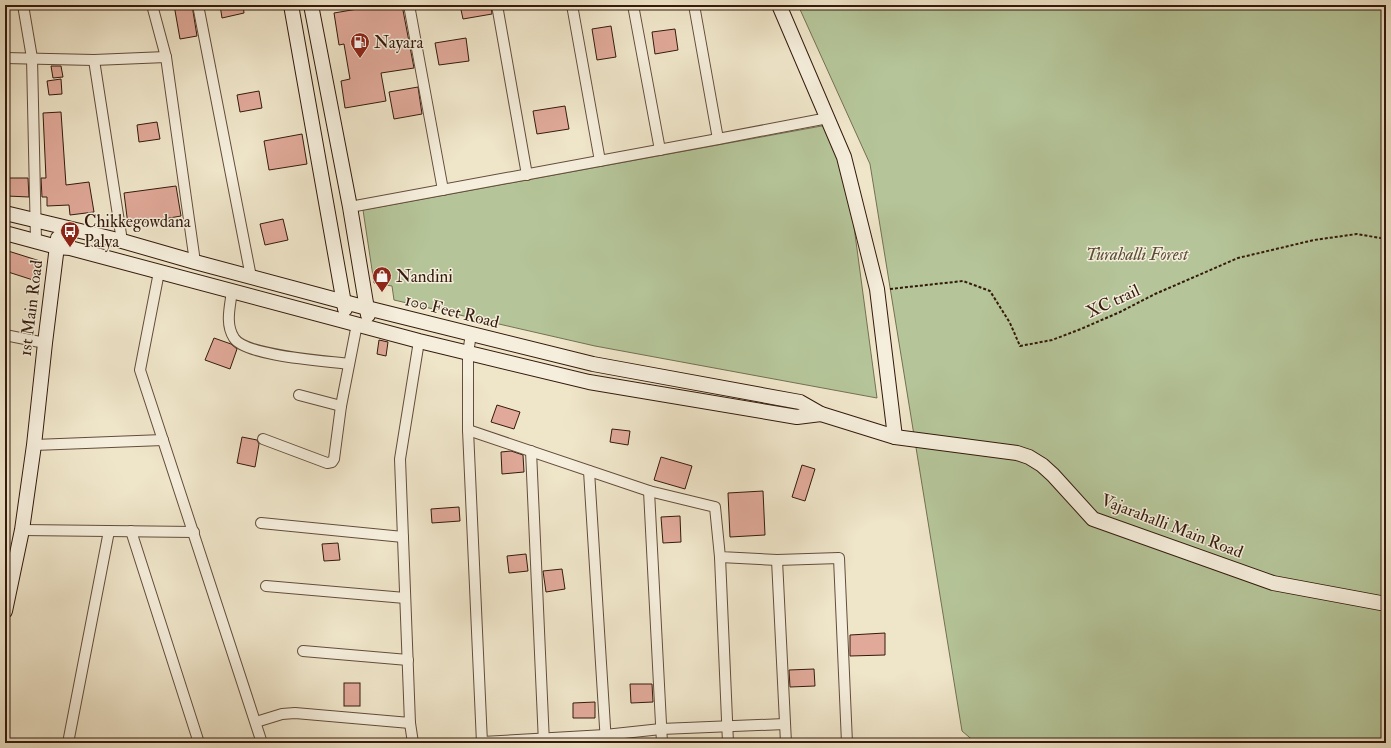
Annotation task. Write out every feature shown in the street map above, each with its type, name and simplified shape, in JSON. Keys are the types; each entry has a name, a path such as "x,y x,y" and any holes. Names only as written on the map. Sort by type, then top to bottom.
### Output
{"main road":[{"path":"291,5 344,302 358,324"},
{"path":"311,5 350,207 366,308 358,324"},
{"path":"779,5 844,157 877,289 895,437"},
{"path":"300,56 320,52"},
{"name":"100 Feet Road","path":"5,213 122,241 366,308 593,364 800,402 821,414 895,437"},
{"name":"1st Main Road","path":"5,611 22,530 34,445 60,227"},
{"name":"100 Feet Road","path":"5,233 57,247 70,248 419,341 589,382 797,417 821,414"},
{"name":"Vajarahalli Main Road","path":"895,437 1000,450 1029,457 1042,465 1053,475 1093,519 1272,583 1386,604"}],"street":[{"path":"23,5 32,58 36,241"},
{"path":"152,5 166,57 195,262"},
{"path":"198,5 251,277"},
{"path":"409,5 443,190"},
{"path":"497,5 527,175"},
{"path":"572,5 600,161"},
{"path":"634,5 660,150"},
{"path":"694,5 718,139"},
{"path":"5,58 94,60 166,57"},
{"path":"94,60 122,241"},
{"path":"350,207 828,118"},
{"path":"159,272 140,370 262,743"},
{"path":"232,291 229,317 233,337 237,342 259,352 349,364"},
{"path":"263,439 330,463 334,459 341,406 358,324"},
{"path":"471,334 468,353 468,430 482,743 606,739 661,729 785,724"},
{"path":"5,335 45,343"},
{"path":"412,743 400,459 419,341"},
{"path":"299,395 341,406"},
{"path":"468,430 649,491 715,507 720,557 728,743"},
{"path":"34,445 163,440"},
{"path":"531,451 544,741"},
{"path":"589,471 606,739"},
{"path":"649,491 662,743"},
{"path":"261,523 403,537"},
{"path":"22,530 194,532"},
{"path":"68,743 109,531"},
{"path":"132,531 199,743"},
{"path":"720,557 777,560 839,558 847,743"},
{"path":"777,560 786,743"},
{"path":"266,586 405,598"},
{"path":"304,651 408,660"},
{"path":"256,722 282,714 295,713 410,723"}],"path":[{"name":"XC trail","path":"877,289 910,288 962,281 990,291 1010,323 1020,346 1052,340 1081,329 1120,312 1155,294 1238,258 1314,240 1357,234 1386,239"}],"green space":[{"name":"Turahalli Forest","path":"798,5 1386,5 1386,743 976,743 962,731 870,164"},
{"path":"827,125 846,167 877,398 595,346 394,300 392,286 374,283 363,210"}],"building":[{"path":"174,5 192,5 197,36 180,39"},
{"path":"220,5 243,5 244,13 222,18"},
{"path":"381,5 402,5 414,68 381,73 386,101 345,108 341,81 350,79 344,44 339,45 334,13"},
{"path":"460,5 491,5 492,14 463,19"},
{"path":"611,26 616,57 597,60 592,29"},
{"path":"675,29 678,50 655,54 652,32"},
{"path":"466,38 469,61 439,65 435,43"},
{"path":"51,66 61,66 63,77 53,78"},
{"path":"61,79 62,94 49,95 47,81"},
{"path":"418,87 422,114 394,119 389,92"},
{"path":"259,91 262,108 240,112 237,95"},
{"path":"565,106 569,129 537,134 533,111"},
{"path":"61,112 66,185 89,182 94,212 70,215 69,205 47,206 47,197 42,197 41,178 46,178 43,113"},
{"path":"157,122 160,139 139,142 137,125"},
{"path":"302,134 307,164 269,170 264,141"},
{"path":"6,178 28,178 29,197 7,196"},
{"path":"176,186 181,216 128,225 124,193"},
{"path":"283,219 288,240 265,245 260,224"},
{"path":"5,250 40,261 33,280 5,271"},
{"path":"214,338 231,344 237,349 230,369 205,360"},
{"path":"379,340 388,342 386,356 377,354"},
{"path":"497,405 520,412 514,429 491,422"},
{"path":"612,429 630,431 628,445 610,442"},
{"path":"242,437 257,440 259,444 255,467 237,463"},
{"path":"511,451 523,455 524,472 502,474 501,452"},
{"path":"661,457 692,466 685,489 654,480"},
{"path":"802,465 815,469 805,501 792,497"},
{"path":"763,491 765,535 730,537 728,493"},
{"path":"459,507 460,521 432,523 431,509"},
{"path":"680,516 681,542 663,543 661,517"},
{"path":"338,543 340,560 324,561 322,544"},
{"path":"526,554 528,571 509,573 507,556"},
{"path":"562,569 565,589 546,592 543,571"},
{"path":"885,633 885,655 850,656 850,635"},
{"path":"814,669 815,686 790,687 789,670"},
{"path":"344,683 360,683 360,706 344,706"},
{"path":"630,684 652,684 653,702 631,703"},
{"path":"595,702 595,718 573,718 573,703"}],"place":[{"name":"Nayara","path":"360,59"},
{"name":"Chikkegowdana Palya","path":"70,248"},
{"name":"Nandini","path":"382,293"}]}
